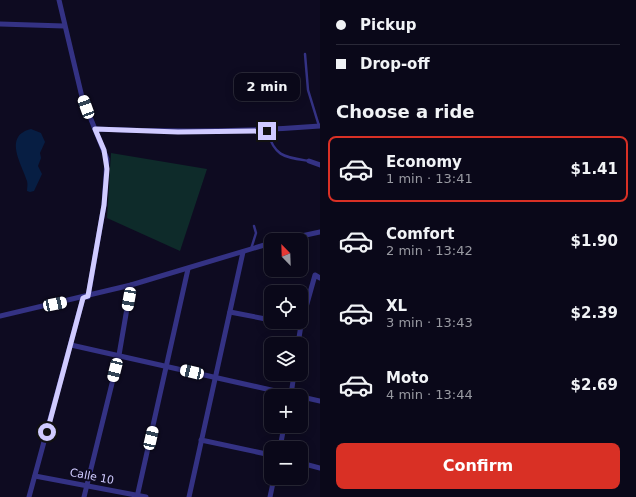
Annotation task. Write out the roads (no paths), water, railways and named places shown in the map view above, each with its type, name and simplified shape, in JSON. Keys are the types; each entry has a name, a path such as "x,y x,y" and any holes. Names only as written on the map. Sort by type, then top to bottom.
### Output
{"street":[{"path":"29,497 71,345 86,297 104,205 107,169 104,150 82,97 59,0"},
{"path":"0,24 64,26"},
{"path":"95,129 178,132 267,131 320,126"},
{"path":"309,162 320,165"},
{"path":"308,235 320,232"},
{"path":"0,316 86,297 131,285 264,245"},
{"path":"189,497 243,252"},
{"path":"138,496 168,366 188,269"},
{"path":"308,300 315,275 320,278"},
{"path":"84,497 119,355 131,285"},
{"path":"230,312 264,319"},
{"path":"71,345 269,389"},
{"path":"308,398 320,401"},
{"path":"201,440 264,454"},
{"path":"308,465 320,468"},
{"name":"Calle 10","path":"35,476 146,497"},
{"path":"270,497 273,485"}],"lane":[{"path":"305,54 308,90 320,126"},
{"path":"267,131 278,153 285,157 309,162"},
{"path":"251,249 256,233 254,226"}],"water":[{"path":"31,129 41,133 45,142 40,153 41,158 38,166 42,174 34,191 30,192 27,191 27,182 19,160 16,145 18,138 22,133"}]}
